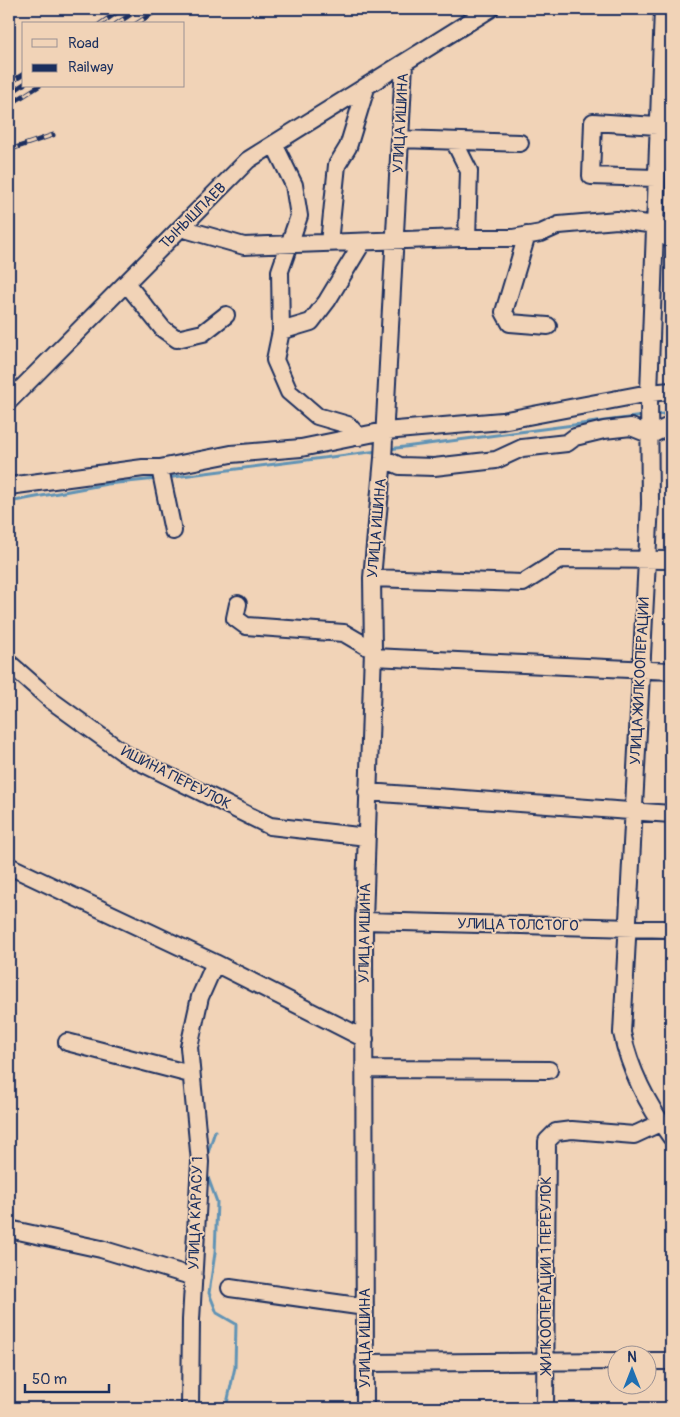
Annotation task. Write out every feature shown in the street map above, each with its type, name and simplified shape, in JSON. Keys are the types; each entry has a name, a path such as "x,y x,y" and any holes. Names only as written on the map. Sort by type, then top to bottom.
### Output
{"street":[{"name":"ТЫНЫШПАЕВ","path":"9,402 248,160 490,9"},
{"path":"648,393 663,9"},
{"name":"УЛИЦА ИШИНА","path":"365,1408 364,921 373,654 372,578 384,458 404,64"},
{"path":"329,244 337,165 348,147 366,88"},
{"path":"656,178 591,176 593,122 657,126"},
{"path":"400,139 520,143"},
{"path":"454,141 469,171 466,238"},
{"path":"274,144 294,184 299,216 287,245 280,271 281,331 275,360 289,392 317,416 348,425 359,436"},
{"path":"181,228 244,246 395,242 527,235 569,224 617,220 656,225 671,239"},
{"path":"527,235 504,312 510,323 548,326"},
{"path":"281,331 310,322 326,301 362,242"},
{"path":"126,283 163,329 177,339 203,333 226,315"},
{"path":"9,486 144,468 160,468 231,454 301,448 385,431 502,421 648,393 671,391"},
{"name":"УЛИЦА ЖИЛКООПЕРАЦИИ","path":"648,393 650,435 646,559 622,1033 628,1060 660,1123 671,1137"},
{"path":"384,458 400,466 434,467 496,460 522,448 566,443 575,437 604,430 631,426 650,435 671,425"},
{"path":"160,468 173,531"},
{"path":"372,578 523,583 561,559 671,560"},
{"path":"238,604 235,618 246,626 344,633 373,654 671,671"},
{"name":"ИШИНА ПЕРЕУЛОК","path":"9,663 52,701 128,756 270,826 368,837"},
{"path":"367,792 671,814"},
{"path":"9,866 215,963 365,1039"},
{"name":"УЛИЦА ТОЛСТОГО","path":"364,921 671,929"},
{"name":"УЛИЦА КАРАСУ 1","path":"190,1408 191,1320 200,1162 190,1074 189,1047 200,997 215,963"},
{"path":"67,1042 190,1074"},
{"path":"364,1070 549,1070"},
{"name":"ЖИЛКООПЕРАЦИИ 1 ПЕРЕУЛОК","path":"545,1408 547,1141 556,1132 572,1130 634,1135 660,1123"},
{"path":"9,1229 100,1249 194,1277"},
{"path":"230,1288 365,1307"},
{"path":"364,1363 608,1361"},
{"path":"658,1361 671,1361"}],"waterway":[{"path":"655,415 671,413"},
{"path":"389,449 643,416"},
{"path":"166,478 378,451"},
{"path":"9,502 107,484 157,479"},
{"path":"206,1159 215,1131"},
{"path":"206,1172 217,1202 215,1253 209,1293 217,1313 236,1324 235,1367 226,1408"}],"railway":[{"path":"103,22 122,9"},
{"path":"119,22 139,9"},
{"path":"139,22 159,9"},
{"path":"9,83 22,75"},
{"path":"9,94 22,85"},
{"path":"9,105 36,88"},
{"path":"9,150 53,135"}]}
